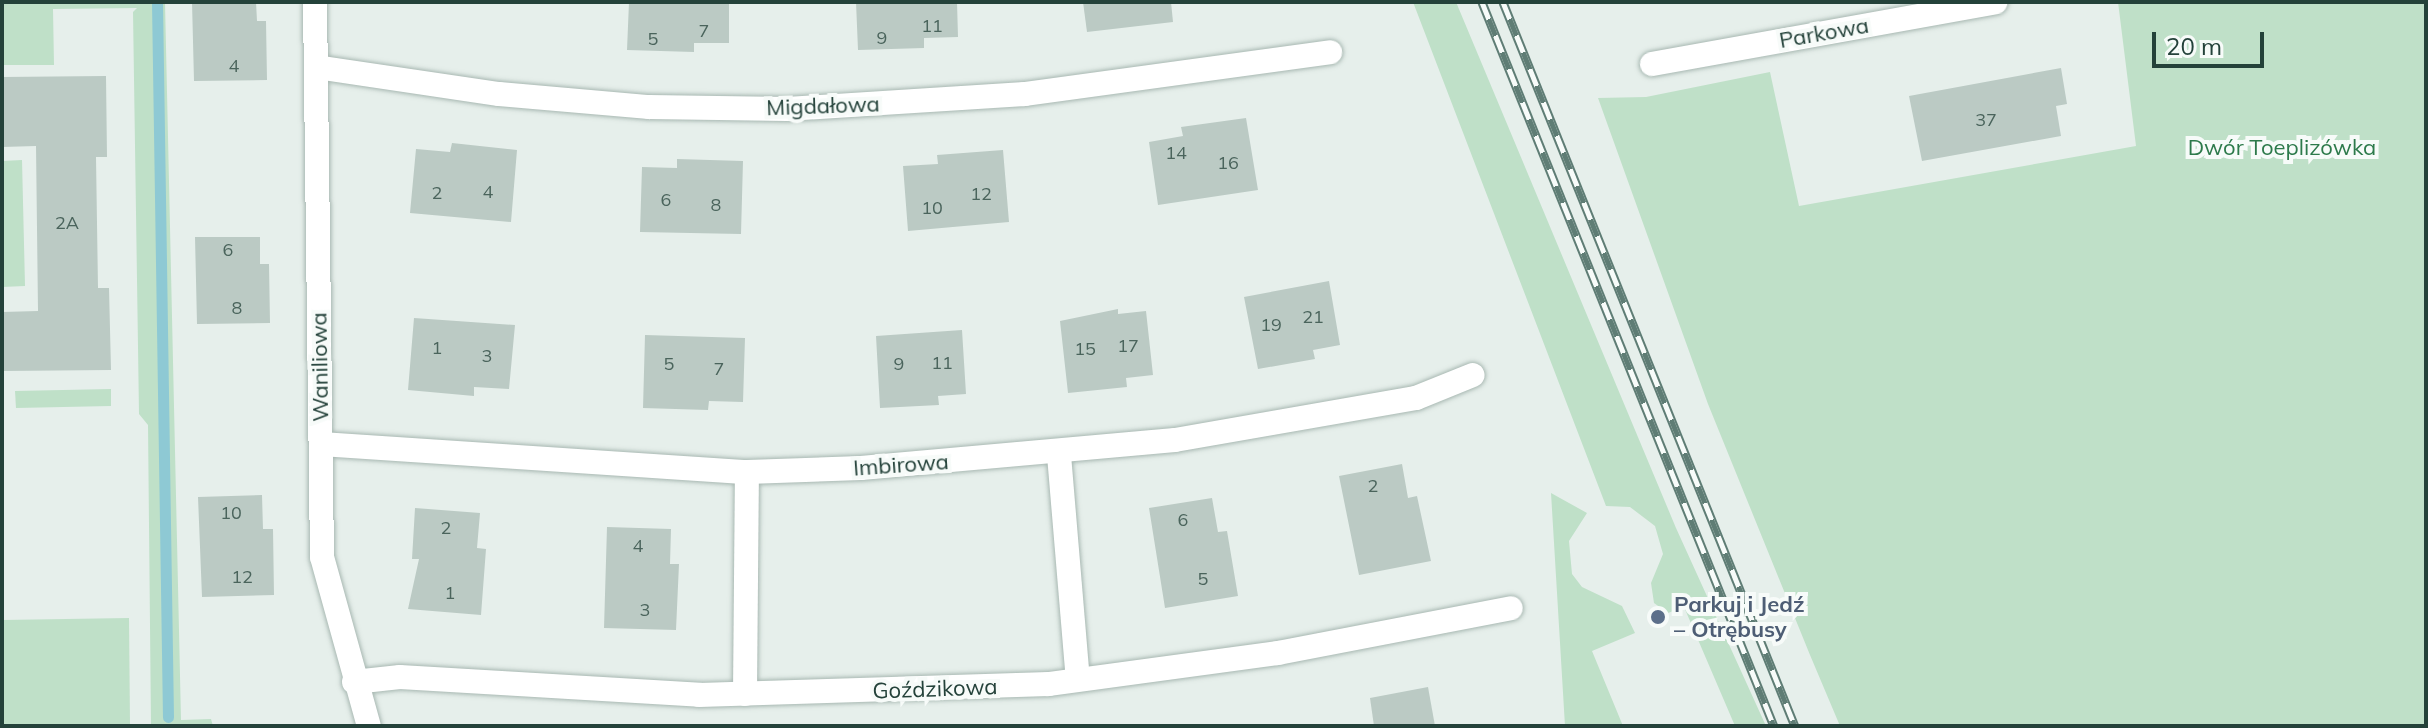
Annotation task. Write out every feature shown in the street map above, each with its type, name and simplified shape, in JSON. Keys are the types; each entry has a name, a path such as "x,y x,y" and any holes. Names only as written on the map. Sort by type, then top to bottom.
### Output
{"street":[{"name":"Waniliowa","path":"315,2 326,585 369,726"},
{"name":"Parkowa","path":"1652,64 1995,2"},
{"name":"Migdałowa","path":"316,67 499,94 649,107 787,109 1025,94 1330,52"},
{"name":"Imbirowa","path":"321,444 747,472 1059,455 1416,398 1473,375"},
{"path":"1059,455 1078,679"},
{"path":"745,694 747,472"},
{"name":"Goździkowa","path":"354,682 400,677 745,694 1078,679 1278,653 1511,608"}],"green space":[{"path":"2,2 165,2 181,720 211,719 213,726 151,726 148,425 139,414 133,12 137,8 53,9 54,65 2,65"},
{"path":"1413,2 1456,2 1676,528 1766,726 1735,726 1684,607 1668,613 1654,603 1651,583 1663,554 1655,526 1630,507 1606,506"},
{"name":"Dwór Toeplizówka","path":"2118,2 2426,2 2426,726 1840,726 1708,404 1598,98 1646,97 1770,72 1799,206 2136,146"},
{"path":"22,160 25,286 2,287 2,161"},
{"path":"111,389 111,406 16,408 15,391"},
{"path":"1551,493 1587,513 1569,541 1572,574 1582,587 1622,606 1635,633 1592,651 1623,726 1565,726"},
{"path":"129,618 130,726 2,726 2,620"}],"building":[{"path":"192,2 256,2 257,21 266,21 267,80 194,81"},
{"path":"629,2 729,2 729,43 694,43 694,52 627,50"},
{"path":"856,2 957,2 958,37 924,38 924,48 858,50"},
{"path":"1083,2 1171,2 1173,22 1087,32"},
{"path":"2061,68 2067,104 2056,106 2061,136 1922,161 1909,96"},
{"path":"106,76 107,157 96,157 98,288 109,288 111,370 2,371 2,312 38,311 36,146 2,147 2,77"},
{"path":"1246,118 1258,190 1158,205 1149,142 1183,136 1181,127"},
{"path":"452,143 517,150 511,222 410,213 416,149 450,152"},
{"path":"1003,150 1009,222 908,231 903,166 938,164 937,155"},
{"path":"677,159 743,161 741,234 640,232 642,167 677,168"},
{"path":"195,237 260,237 260,264 269,264 270,323 197,324"},
{"path":"1329,281 1340,345 1313,350 1315,359 1258,369 1244,297"},
{"path":"1118,309 1118,314 1146,311 1153,375 1126,378 1127,387 1068,393 1060,321"},
{"path":"414,318 515,325 509,389 474,387 474,396 408,390"},
{"path":"962,330 966,394 938,396 939,405 880,408 876,336"},
{"path":"645,335 745,338 743,402 709,401 708,410 643,408"},
{"path":"1402,464 1408,498 1417,496 1431,561 1359,575 1339,476"},
{"path":"262,495 263,529 273,529 274,595 202,597 198,497"},
{"path":"1212,498 1218,532 1227,531 1238,596 1165,608 1149,508"},
{"path":"415,508 480,513 477,548 486,549 481,615 408,609 419,559 412,559"},
{"path":"607,527 671,529 670,564 679,564 676,630 604,628"},
{"path":"1428,687 1435,726 1374,726 1370,698"}],"waterway":[{"path":"157,2 168,717"}],"railway":[{"path":"1482,2 1774,726"},
{"path":"1503,2 1795,726"}],"place":[{"name":"Parkuj i Jedź – Otrębusy","path":"1658,617"}]}
